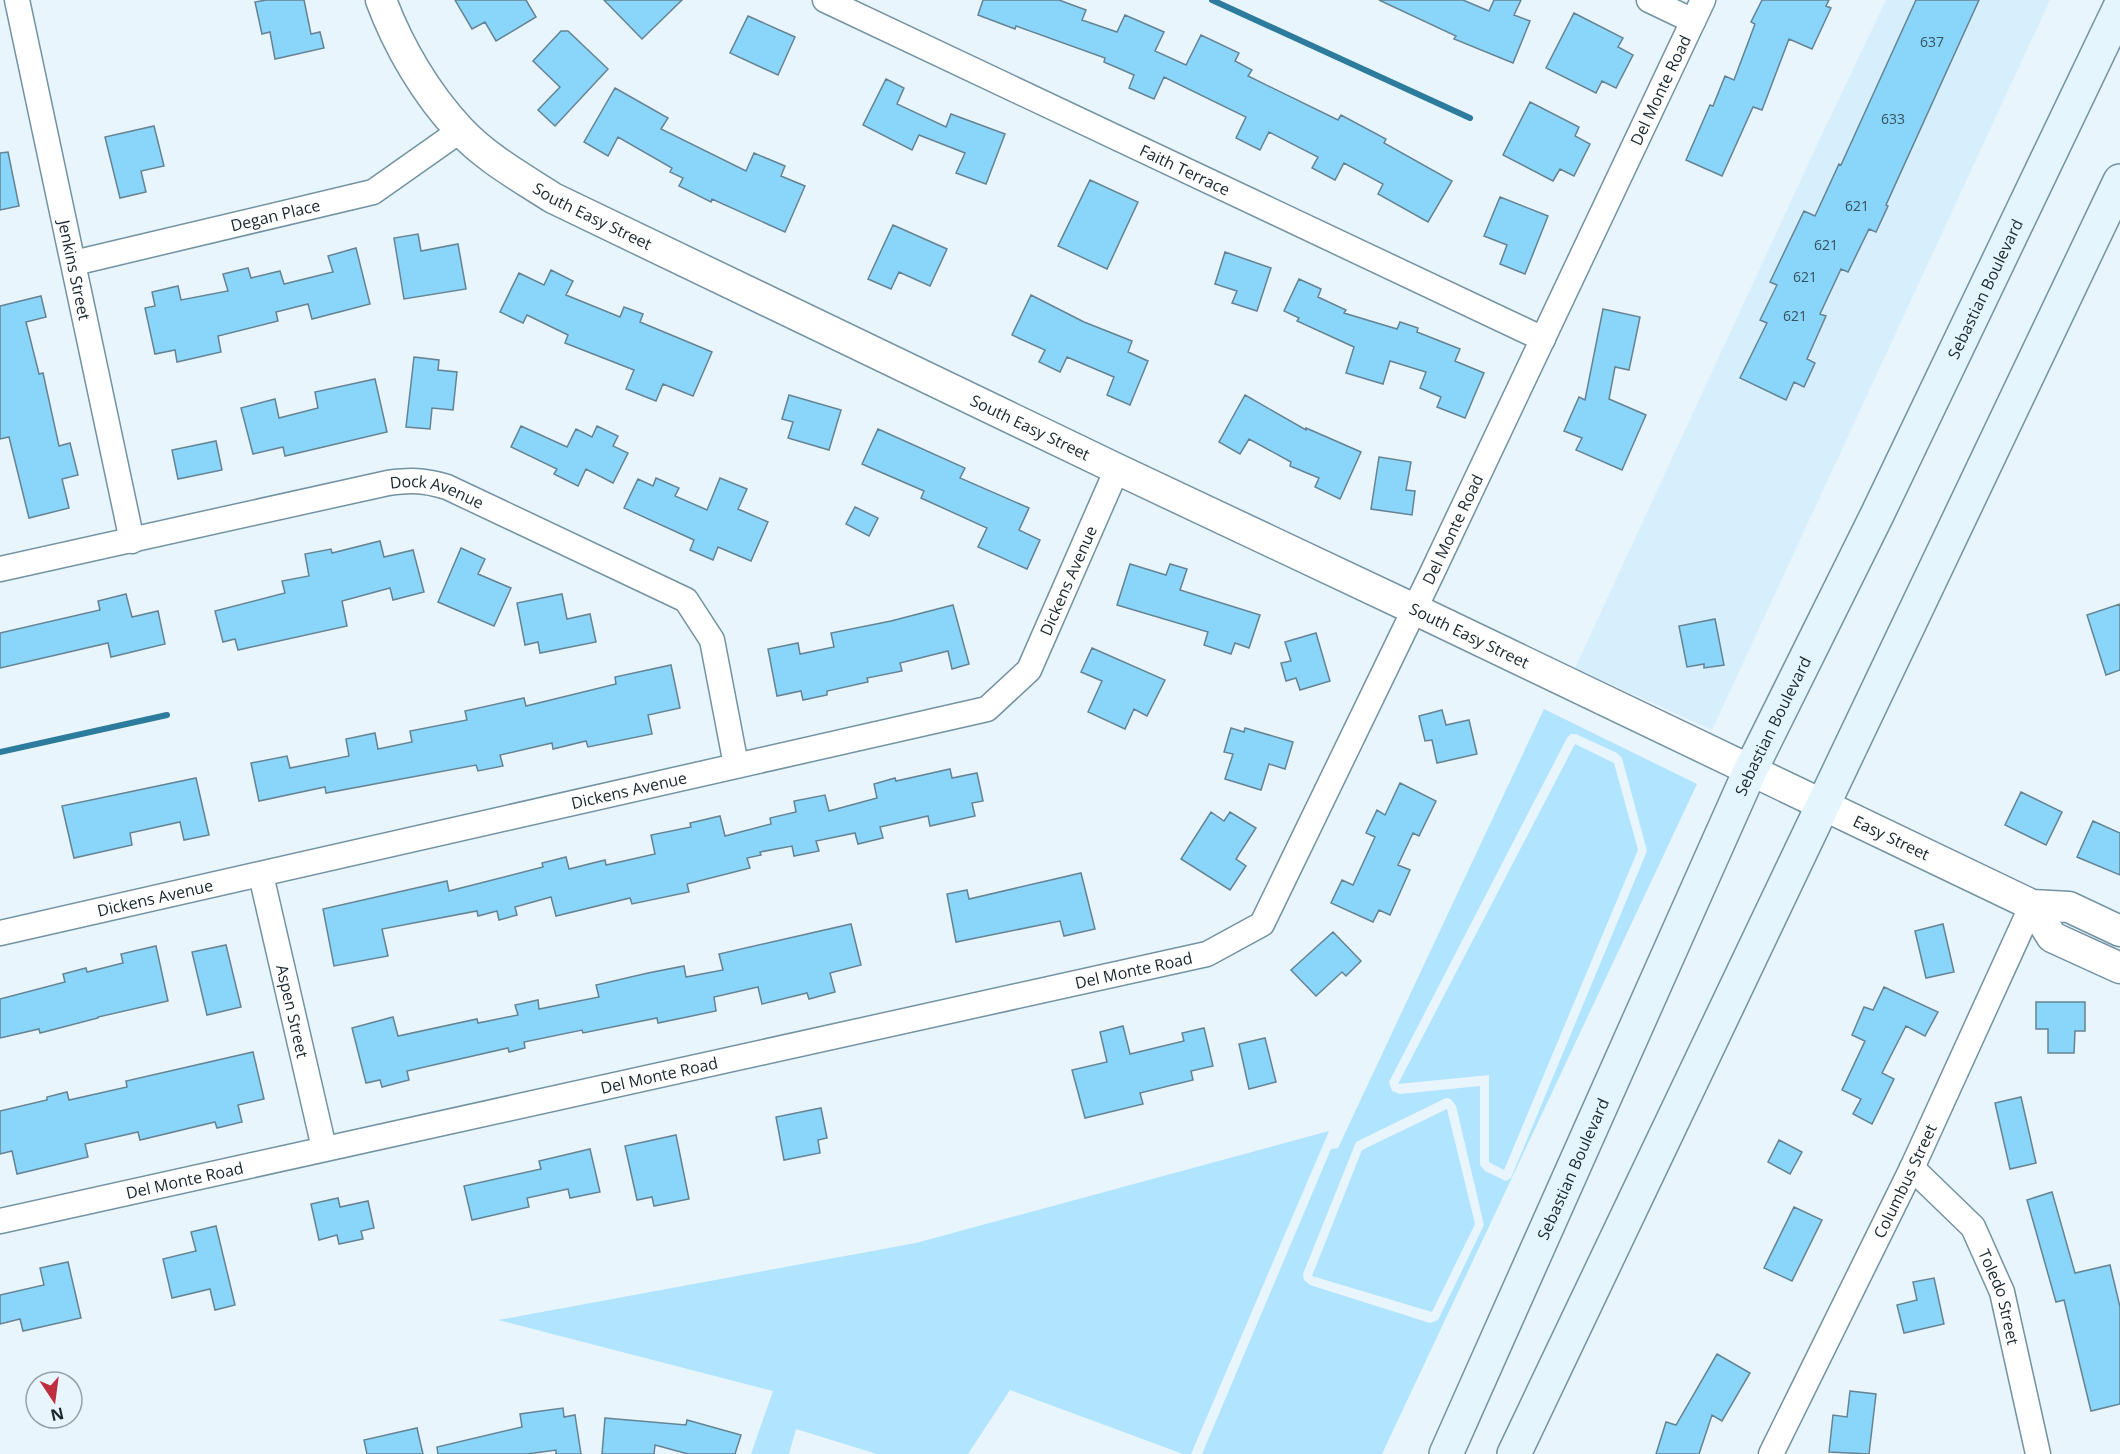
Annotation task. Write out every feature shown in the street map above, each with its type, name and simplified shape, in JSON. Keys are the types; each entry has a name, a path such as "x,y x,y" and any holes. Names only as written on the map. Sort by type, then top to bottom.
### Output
{"main road":[{"name":"Sebastian Boulevard","path":"1446,1454 1750,771 1877,515 2120,7"},
{"path":"1514,1454 2120,181"}],"street":[{"name":"Jenkins Street","path":"17,0 132,541"},
{"name":"South Easy Street","path":"381,0 390,24 424,83 460,130 500,163 553,198 1750,771"},
{"name":"Faith Terrace","path":"825,0 1544,339"},
{"path":"1649,0 1698,10"},
{"name":"Del Monte Road","path":"0,1221 1207,954 1262,924 1544,339 1698,10"},
{"name":"Degan Place","path":"74,263 373,192 460,130"},
{"name":"Dickens Avenue","path":"0,933 987,709 1029,670 1117,469"},
{"name":"Dock Avenue","path":"0,569 388,483 413,480 429,482 447,487 686,600 712,640 736,765"},
{"name":"Easy Street","path":"1750,771 2032,905 2069,907 2120,931"},
{"name":"Aspen Street","path":"261,875 324,1149"},
{"path":"2032,905 2052,937 2120,968"},
{"name":"Columbus Street","path":"1771,1454 1912,1168 2032,905"},
{"name":"Toledo Street","path":"1912,1168 1973,1227 2002,1292 2038,1454"}],"shaded area":[{"path":"1886,0 2050,0 1712,730 1575,668"},
{"path":"1544,709 1697,784 1382,1454 1202,1454 1331,1149 1338,1148","holes":["1571,734 1576,734 1617,753 1622,758 1647,851 1511,1178 1506,1181 1485,1171 1480,1165 1480,1086 1400,1094 1392,1091 1389,1082","1446,1098 1451,1099 1456,1106 1484,1225 1438,1320 1430,1323 1310,1285 1304,1280 1303,1274 1356,1142"]},
{"path":"1575,744 1614,763 1638,850 1504,1170 1489,1162 1489,1075 1398,1084"},
{"path":"1447,1109 1475,1224 1432,1312 1312,1276 1362,1150"},
{"path":"1329,1131 1191,1454 1183,1454 1010,1390 968,1454 877,1454 796,1429 789,1454 751,1454 773,1391 498,1320 916,1243"}],"building":[{"path":"304,0 311,34 320,32 324,48 275,59 270,32 262,34 255,2"},
{"path":"455,0 526,0 536,17 496,41 485,22 472,29"},
{"path":"604,0 682,0 642,39"},
{"path":"983,0 1059,0 1086,10 1082,20 1117,32 1125,15 1164,32 1155,51 1186,65 1201,35 1239,53 1235,61 1252,70 1248,76 1338,120 1341,115 1386,139 1384,143 1452,181 1428,222 1378,194 1383,184 1344,163 1335,180 1312,168 1318,157 1269,132 1260,150 1236,138 1246,117 1164,77 1154,99 1129,88 1134,75 1104,62 1105,58 978,15"},
{"path":"1379,0 1463,0 1489,11 1494,0 1521,0 1514,15 1530,21 1513,63 1454,39 1456,36"},
{"path":"1762,0 1829,0 1826,6 1831,8 1812,49 1789,39 1762,110 1753,107 1722,176 1686,160 1725,76 1734,80 1755,24 1751,22"},
{"path":"1916,0 1979,0 1886,205 1888,206 1876,232 1869,229 1848,272 1841,269 1820,314 1826,316 1807,359 1815,363 1804,387 1794,382 1786,400 1740,378 1767,323 1760,320 1777,285 1770,282 1804,211 1815,216 1839,164 1841,165"},
{"path":"1574,13 1623,38 1618,47 1633,55 1616,88 1602,81 1596,93 1546,68"},
{"path":"748,16 795,37 778,75 730,53"},
{"path":"561,31 568,31 608,69 555,126 538,110 560,87 533,61"},
{"path":"886,79 904,88 897,104 946,127 951,114 1005,134 986,184 956,173 965,153 919,135 912,150 863,125"},
{"path":"615,88 668,118 661,129 746,171 754,153 785,166 781,176 805,186 785,232 712,199 711,202 679,186 683,178 670,172 672,168 618,137 608,156 584,142"},
{"path":"1530,102 1579,127 1575,136 1590,144 1574,176 1560,169 1553,181 1503,155"},
{"path":"154,126 164,166 141,171 146,192 120,198 105,137"},
{"path":"8,152 19,206 0,210 0,153"},
{"path":"1090,180 1138,202 1107,269 1058,246"},
{"path":"1500,197 1548,216 1525,274 1500,264 1507,245 1484,236"},
{"path":"893,225 947,249 930,286 899,272 891,289 868,279"},
{"path":"418,234 421,251 458,244 466,289 404,299 394,238"},
{"path":"356,248 370,304 312,319 308,304 276,312 278,321 218,336 221,352 177,362 175,350 155,354 145,308 155,306 152,292 178,286 181,300 228,291 223,274 248,268 251,278 280,271 284,284 333,272 328,256"},
{"path":"1225,252 1271,268 1257,311 1232,303 1237,291 1215,284"},
{"path":"551,270 573,281 566,295 620,317 624,307 643,314 640,322 712,352 693,396 663,384 656,401 626,389 634,370 565,343 568,335 527,315 523,323 500,312 519,273 544,285"},
{"path":"1299,279 1321,289 1318,297 1346,310 1344,313 1397,329 1400,322 1418,328 1417,332 1460,349 1455,361 1484,373 1465,418 1437,407 1441,397 1420,388 1426,372 1390,361 1383,384 1346,373 1354,347 1297,321 1299,318 1284,311"},
{"path":"1031,295 1084,322 1132,341 1128,352 1148,361 1130,405 1107,395 1114,377 1067,357 1060,372 1039,362 1045,350 1012,335"},
{"path":"41,296 46,317 26,322 39,374 43,373 59,446 70,443 78,475 62,479 69,508 29,518 9,437 0,439 0,306"},
{"path":"1603,309 1640,317 1629,370 1615,367 1609,399 1646,415 1622,470 1576,450 1582,438 1564,431 1579,397 1585,400"},
{"path":"414,357 439,360 438,370 457,372 453,410 432,408 430,429 406,427"},
{"path":"375,379 387,432 285,456 283,447 253,454 241,408 275,399 279,418 318,408 315,392"},
{"path":"789,395 841,410 829,450 788,438 793,422 782,419"},
{"path":"1245,395 1306,430 1306,428 1361,452 1340,499 1315,487 1319,478 1290,466 1291,462 1249,439 1240,454 1219,442"},
{"path":"521,426 567,447 576,429 592,437 597,426 618,436 613,446 628,453 613,483 586,469 578,486 554,474 557,469 511,447"},
{"path":"878,429 965,468 960,478 1029,508 1019,530 1040,540 1027,569 978,547 987,528 921,498 924,491 862,464"},
{"path":"216,441 222,470 178,479 172,450"},
{"path":"1379,457 1411,462 1406,490 1415,491 1412,515 1371,509"},
{"path":"656,478 679,488 675,496 707,510 720,478 747,489 738,509 768,522 751,561 718,547 713,560 690,550 694,540 624,508 638,479 653,486"},
{"path":"855,507 878,518 869,536 846,524"},
{"path":"380,541 384,557 413,550 424,592 393,600 390,588 342,601 347,626 238,650 235,639 223,642 215,611 285,593 282,581 309,576 305,554 331,549 332,553"},
{"path":"461,548 485,559 478,574 511,588 494,626 438,602"},
{"path":"1130,564 1166,575 1170,564 1187,569 1180,590 1260,615 1249,648 1235,643 1231,654 1204,645 1208,632 1117,605"},
{"path":"126,594 132,617 158,611 165,644 111,657 108,643 0,668 0,633 100,610 98,601"},
{"path":"562,594 567,619 590,614 596,642 540,653 538,642 525,645 517,603"},
{"path":"2120,604 2120,670 2106,675 2087,615"},
{"path":"953,605 969,664 952,669 948,651 900,663 902,671 867,678 868,682 827,691 827,695 803,700 801,691 777,696 768,649 798,643 800,654 834,647 831,633"},
{"path":"1715,619 1724,665 1704,668 1704,664 1687,667 1679,626"},
{"path":"1316,633 1330,681 1300,690 1296,678 1286,681 1281,663 1291,661 1285,642"},
{"path":"1092,648 1165,680 1147,716 1134,709 1125,729 1088,712 1102,681 1081,672"},
{"path":"671,665 680,708 648,715 652,734 588,747 586,741 553,749 552,743 500,755 503,766 478,771 476,765 326,793 325,787 259,801 251,763 287,756 290,768 349,756 346,739 375,733 378,749 412,742 410,731 467,720 465,711 524,698 526,706 616,684 615,677"},
{"path":"1442,710 1446,725 1469,720 1477,754 1437,763 1432,740 1425,741 1419,716"},
{"path":"1231,728 1244,732 1245,728 1293,742 1285,769 1269,764 1261,790 1225,779 1233,754 1224,752"},
{"path":"950,769 952,778 977,773 983,801 972,803 975,816 930,826 928,816 880,827 883,838 858,844 855,833 816,841 819,851 794,856 792,846 760,852 761,855 747,858 750,868 687,884 689,892 632,904 630,898 556,916 551,897 515,907 517,915 499,920 497,911 478,916 477,911 382,929 388,956 334,966 323,909 447,881 449,891 543,867 542,863 566,857 569,869 605,860 606,865 655,854 651,835 691,827 690,823 720,816 725,836 771,824 770,818 796,812 794,801 825,795 829,811 877,798 874,784 895,778 896,781"},
{"path":"196,778 209,835 184,840 180,822 130,833 132,845 74,858 62,806"},
{"path":"1400,783 1436,801 1419,836 1413,833 1398,865 1410,870 1390,915 1379,910 1373,922 1331,903 1342,880 1353,885 1375,837 1366,833 1377,810 1385,815"},
{"path":"2021,792 2062,812 2046,845 2005,825"},
{"path":"1211,812 1224,821 1230,812 1256,828 1236,859 1246,866 1230,890 1181,859"},
{"path":"2093,821 2120,833 2120,875 2077,857"},
{"path":"1081,873 1095,929 1064,936 1060,921 956,942 947,894 967,890 969,899"},
{"path":"851,924 861,965 830,973 835,992 809,999 807,993 762,1004 758,987 714,997 716,1011 658,1023 657,1018 583,1033 582,1030 524,1042 525,1048 509,1052 508,1048 407,1071 409,1080 382,1087 380,1080 366,1083 352,1028 393,1017 398,1036 477,1019 478,1023 518,1015 515,1005 538,1000 539,1009 599,997 596,985 648,973 684,966 686,977 723,970 719,954"},
{"path":"1943,924 1954,972 1926,978 1915,931"},
{"path":"1333,932 1361,961 1346,976 1342,972 1316,996 1291,970"},
{"path":"226,945 241,1007 207,1015 192,952"},
{"path":"156,946 168,1001 40,1033 39,1029 0,1038 0,999 65,982 63,974 86,968 87,972 123,963 121,954"},
{"path":"1884,987 1938,1012 1925,1036 1906,1026 1882,1073 1894,1079 1872,1124 1853,1114 1861,1099 1842,1090 1865,1041 1852,1035 1864,1007 1873,1010"},
{"path":"2036,1002 2085,1002 2085,1031 2075,1031 2074,1053 2048,1053 2048,1029 2036,1029"},
{"path":"1123,1026 1130,1054 1184,1041 1182,1033 1204,1028 1213,1066 1191,1071 1193,1080 1140,1093 1143,1104 1085,1118 1072,1070 1107,1062 1100,1032"},
{"path":"1265,1038 1276,1082 1249,1089 1239,1044"},
{"path":"253,1052 264,1099 238,1105 242,1122 217,1128 215,1122 140,1140 138,1132 85,1144 88,1157 17,1174 12,1151 0,1154 0,1111 47,1100 47,1097 67,1092 69,1100 127,1087 126,1081"},
{"path":"2021,1097 2036,1163 2010,1169 1995,1103"},
{"path":"821,1108 827,1138 818,1140 820,1153 784,1160 776,1117"},
{"path":"676,1135 689,1199 654,1206 652,1197 637,1200 625,1146"},
{"path":"1779,1140 1802,1152 1790,1174 1768,1162"},
{"path":"590,1149 600,1192 570,1198 568,1189 527,1198 529,1207 472,1220 464,1186 541,1169 539,1161"},
{"path":"2052,1192 2075,1273 2110,1265 2120,1307 2120,1404 2091,1411 2064,1300 2056,1302 2027,1200"},
{"path":"338,1198 340,1207 368,1201 374,1228 361,1231 363,1239 339,1244 337,1235 319,1240 311,1204"},
{"path":"1794,1207 1822,1220 1792,1281 1764,1268"},
{"path":"216,1226 235,1305 215,1310 210,1289 172,1298 163,1259 196,1251 191,1232"},
{"path":"68,1262 81,1318 23,1331 20,1319 0,1324 0,1295 44,1285 40,1268"},
{"path":"1934,1278 1944,1324 1904,1333 1897,1305 1917,1300 1913,1282"},
{"path":"1717,1354 1750,1373 1722,1421 1712,1415 1699,1454 1656,1454 1666,1422 1676,1425"},
{"path":"1850,1391 1876,1394 1869,1454 1829,1452 1833,1415 1847,1417"},
{"path":"563,1408 564,1417 575,1415 581,1454 556,1454 556,1450 527,1454 438,1454 437,1447 522,1427 520,1414"},
{"path":"605,1418 686,1425 687,1420 741,1435 735,1454 688,1454 655,1445 654,1454 602,1454"},
{"path":"417,1428 423,1454 367,1454 364,1440"}],"waterway":[{"path":"1212,0 1470,118"},
{"path":"0,752 167,715"}]}
